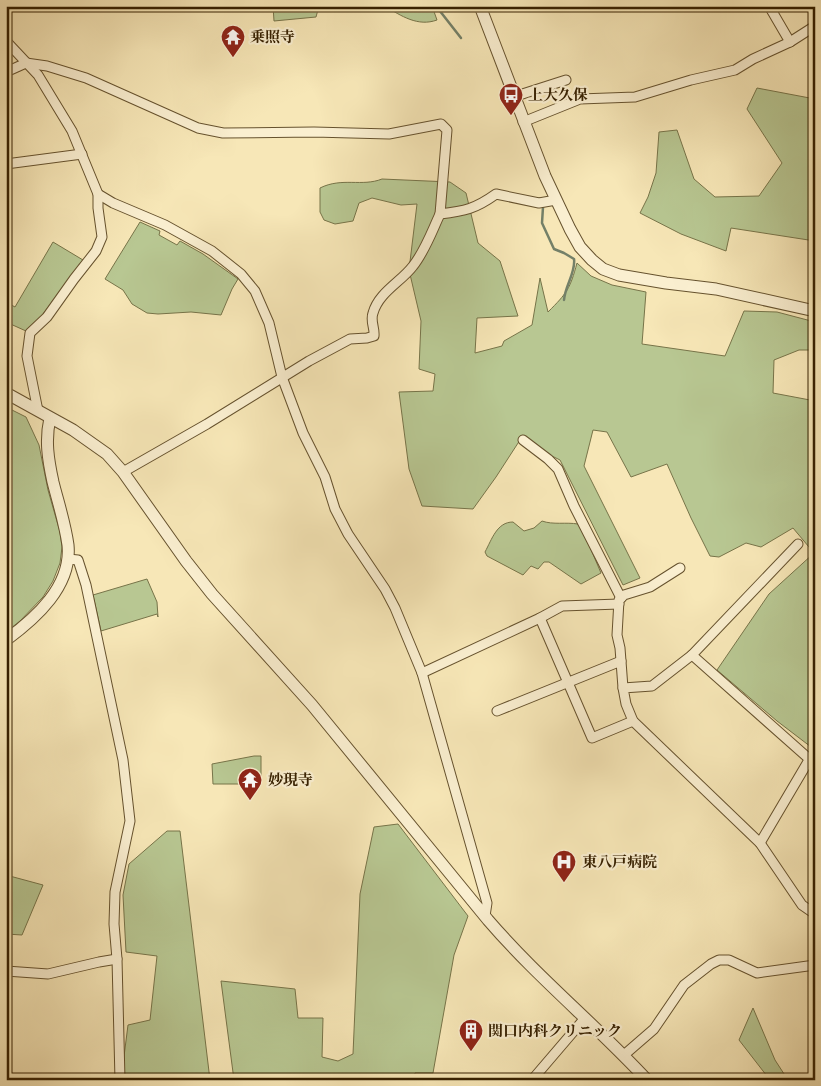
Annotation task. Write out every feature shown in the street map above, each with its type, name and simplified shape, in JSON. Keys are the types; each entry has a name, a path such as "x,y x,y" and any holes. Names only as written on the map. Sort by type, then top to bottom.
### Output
{"street":[{"path":"480,6 513,97 556,200 580,247 592,260 603,269 619,275 642,280 716,289 815,311"},
{"path":"769,6 790,42"},
{"path":"523,122 580,100 635,98 691,80 735,70 753,59 790,42 815,26"},
{"path":"6,41 38,75 72,131 98,194 102,237 96,251 47,317 30,333 27,356 38,411"},
{"path":"6,72 26,63 47,66 86,78 208,131 223,133 314,132 390,134 440,124 447,130 440,214 414,266 387,290 374,309 372,319 374,336 350,339 309,360 207,424 123,472"},
{"path":"513,97 566,80"},
{"path":"7,162 82,154"},
{"path":"98,194 113,204 182,234 212,251 241,274 255,292 269,322 282,377 303,433 325,478 338,514 348,534 385,589 422,673 487,903 485,916"},
{"path":"440,214 467,210 482,205 496,194 539,203 556,200"},
{"path":"6,393 88,438 107,454 123,472 212,594 312,705 516,952 648,1080"},
{"path":"6,640 25,626 54,594 68,559 65,528 48,455 47,430 50,418"},
{"path":"523,440 548,459 558,470 620,601"},
{"path":"623,688 652,686 692,655 798,544"},
{"path":"68,559 78,560 86,585 124,760 130,821 115,892 114,924 118,959 120,1080"},
{"path":"680,568 650,587 624,595 620,601 617,635 626,704 633,721 760,843 802,905 815,914"},
{"path":"422,673 562,606 620,601"},
{"path":"540,618 592,738 633,721"},
{"path":"692,655 812,762 765,838 760,843"},
{"path":"497,711 621,661"},
{"path":"6,971 48,974 118,959"},
{"path":"624,1055 654,1028 684,985 719,960 729,960 757,973 815,965"},
{"path":"532,1080 585,1018"}],"green space":[{"path":"273,6 319,6 316,17 274,21"},
{"path":"385,6 432,6 437,20 430,22 416,21 403,17"},
{"path":"561,6 643,6 629,9 562,8"},
{"path":"757,88 815,99 815,241 731,228 726,251 681,234 640,213 656,173 659,132 677,130 694,179 715,197 759,196 782,163 747,109"},
{"path":"382,179 450,182 466,193 478,243 500,261 518,316 477,318 475,353 502,346 504,341 532,325 540,278 548,312 567,290 577,263 591,276 612,285 646,292 642,344 725,356 744,311 777,312 815,322 815,350 799,350 774,360 773,393 810,400 815,398 815,750 777,721 717,670 769,594 814,553 793,528 761,547 746,543 719,557 710,556 667,464 631,477 607,432 593,430 584,466 640,578 623,585 560,460 520,440 473,509 422,506 409,469 399,392 433,391 435,374 419,369 421,321 409,270 417,204 401,205 372,198 359,203 353,221 335,224 324,220 320,212 320,188 336,183 367,182"},
{"path":"140,222 160,231 159,235 177,245 180,241 203,254 238,279 221,315 191,312 147,313 132,304 123,290 105,279"},
{"path":"53,242 83,260 43,314 26,331 6,322 6,302 15,307"},
{"path":"6,407 26,417 39,445 62,547 60,563 53,581 43,597 20,621 6,632"},
{"path":"542,521 578,524 584,533 601,573 581,584 549,562 544,562 538,569 531,566 523,575 487,556 485,552 490,542 503,525 513,522 524,531 534,528"},
{"path":"147,579 157,602 158,617 157,614 101,631 93,595"},
{"path":"261,756 261,784 213,784 212,764"},
{"path":"398,824 468,916 454,955 433,1073 415,1073 414,1080 234,1080 221,981 295,989 298,1018 323,1018 322,1057 338,1061 353,1054 360,894 374,827"},
{"path":"167,831 180,831 210,1080 121,1080 128,1025 150,1020 157,956 126,952 123,895 129,864"},
{"path":"6,875 43,885 22,935 6,934"},
{"path":"753,1008 775,1060 788,1080 770,1080 739,1040"}],"waterway":[{"path":"436,6 461,38"},
{"path":"543,207 542,223 554,249 574,259 564,300"}],"place":[{"name":"乗照寺","path":"233,58"},
{"name":"上大久保","path":"511,116"},
{"name":"妙現寺","path":"250,801"},
{"name":"東八戸病院","path":"564,883"},
{"name":"関口内科クリニック","path":"471,1052"}]}
